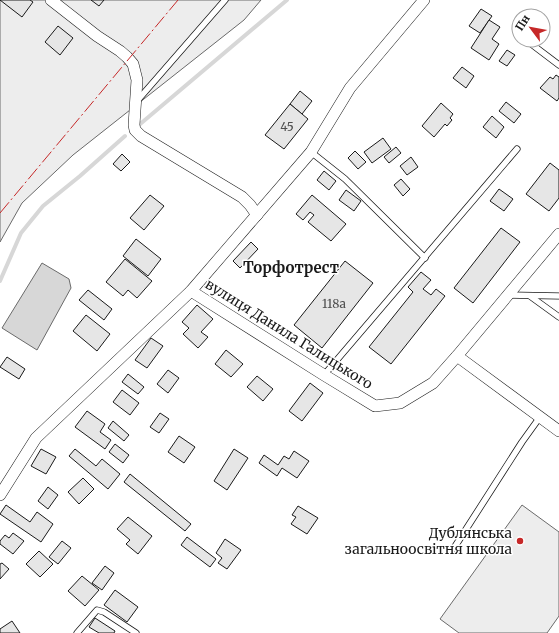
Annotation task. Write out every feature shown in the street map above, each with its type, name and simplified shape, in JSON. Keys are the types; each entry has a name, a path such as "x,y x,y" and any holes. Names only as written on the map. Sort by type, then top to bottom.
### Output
{"street":[{"path":"51,0 127,57 133,64 137,80 134,125 141,136 242,197 257,215"},
{"name":"вулиця Данила Галицького","path":"0,495 36,438 191,291 311,152 350,88 424,0"},
{"name":"вулиця Данила Галицького","path":"191,291 375,406 400,403 432,382 457,356 559,234"},
{"path":"457,356 559,431"}],"lane":[{"path":"135,104 224,0"},
{"path":"536,48 559,66"},
{"path":"324,375 517,149"},
{"path":"311,152 345,179 425,258"},
{"path":"508,295 559,296"},
{"path":"530,296 559,317"},
{"path":"454,548 522,442 540,418"},
{"path":"77,633 97,610 104,612 136,633"}],"shaded area":[{"path":"0,0 261,0 244,20 73,155 22,203 0,242"},
{"path":"42,263 69,279 71,288 37,350 2,328"},
{"name":"Дублянська загальноосвітня школа","path":"522,505 559,532 559,616 547,633 459,633 440,619"}],"building":[{"path":"0,0 30,0 33,2 22,17"},
{"path":"91,0 104,0 99,6"},
{"path":"481,9 492,16 480,33 469,26"},
{"path":"489,20 500,27 492,39 499,44 489,60 471,48"},
{"path":"58,26 73,38 60,55 45,42"},
{"path":"507,50 515,55 507,66 499,61"},
{"path":"462,67 474,76 466,88 453,78"},
{"path":"556,75 559,77 559,98 557,101 540,88 550,77 553,79"},
{"path":"300,91 312,101 302,114 290,104"},
{"path":"506,102 521,114 514,123 499,111"},
{"path":"441,103 453,114 450,118 452,120 447,126 445,124 434,137 422,126"},
{"path":"290,104 308,119 284,149 265,135"},
{"path":"492,116 504,127 496,138 483,127"},
{"path":"383,138 391,149 372,163 364,152"},
{"path":"396,147 401,153 389,163 384,157"},
{"path":"355,151 366,162 358,169 348,158"},
{"path":"122,154 130,162 121,171 113,164"},
{"path":"411,157 418,167 407,175 400,166"},
{"path":"550,163 559,170 559,198 549,211 526,194"},
{"path":"324,171 336,181 329,190 317,180"},
{"path":"401,179 410,189 403,196 394,185"},
{"path":"499,189 513,199 504,211 490,201"},
{"path":"346,190 361,201 354,211 339,200"},
{"path":"150,195 164,206 144,230 130,218"},
{"path":"312,195 346,224 331,241 308,222 314,215 310,212 303,220 296,214"},
{"path":"501,228 520,242 473,303 454,288"},
{"path":"136,239 161,259 148,276 123,256"},
{"path":"251,242 258,249 240,268 233,261"},
{"path":"125,259 152,281 137,298 128,290 123,296 106,282"},
{"path":"345,261 373,283 322,348 294,325"},
{"path":"421,272 431,280 423,289 431,295 436,289 445,296 391,364 369,347 413,292 408,287"},
{"path":"88,290 112,309 104,320 79,300"},
{"path":"197,305 213,319 201,332 208,337 198,348 183,334 189,328 182,322"},
{"path":"86,315 110,334 97,351 73,331"},
{"path":"151,338 163,346 147,368 135,360"},
{"path":"226,350 243,364 231,377 215,364"},
{"path":"7,357 25,369 19,379 0,367"},
{"path":"168,370 179,378 168,393 157,384"},
{"path":"128,374 144,387 138,394 122,382"},
{"path":"257,376 273,389 263,401 247,387"},
{"path":"310,383 323,393 302,421 289,411"},
{"path":"122,390 139,403 130,415 113,402"},
{"path":"87,411 105,424 100,432 111,440 105,449 75,427"},
{"path":"160,413 169,419 159,433 150,427"},
{"path":"113,421 129,435 124,441 108,428"},
{"path":"179,436 195,447 184,463 168,452"},
{"path":"115,444 129,455 123,463 109,452"},
{"path":"41,449 56,457 46,474 31,466"},
{"path":"75,449 96,466 102,459 120,474 108,489 69,456"},
{"path":"234,449 248,458 227,490 214,481"},
{"path":"294,451 309,461 297,478 282,468 277,476 259,463 264,455 278,465 284,456 289,459"},
{"path":"130,474 191,524 185,531 124,482"},
{"path":"83,478 94,489 79,504 68,492"},
{"path":"48,487 58,495 48,509 38,501"},
{"path":"6,505 30,522 37,512 53,524 41,542 0,514"},
{"path":"298,506 318,518 307,534 291,524 296,517 292,515"},
{"path":"128,517 152,536 138,554 126,544 130,540 117,529"},
{"path":"13,533 24,541 13,554 0,544 0,541 5,535 9,538"},
{"path":"187,537 216,559 210,567 181,545"},
{"path":"225,539 241,550 227,569 218,563 222,558 216,553"},
{"path":"62,541 71,548 58,564 49,557"},
{"path":"39,551 53,564 40,577 26,564"},
{"path":"2,563 9,569 0,579 0,564"},
{"path":"105,566 114,573 102,590 92,583"},
{"path":"82,576 99,590 85,606 68,591"},
{"path":"115,590 138,607 127,622 104,605"},
{"path":"95,618 115,631 114,633 99,633 89,627"},
{"path":"12,621 20,633 0,633 0,629"}],"waterway":[{"path":"139,125 287,0"},
{"path":"0,281 21,233 43,206 80,176 125,136"}],"power":[{"path":"0,213 178,0"}],"place":[{"name":"Дублянська загальноосвітня школа","path":"520,541"}],"district":[{"name":"Торфотрест","path":"291,268"}]}
